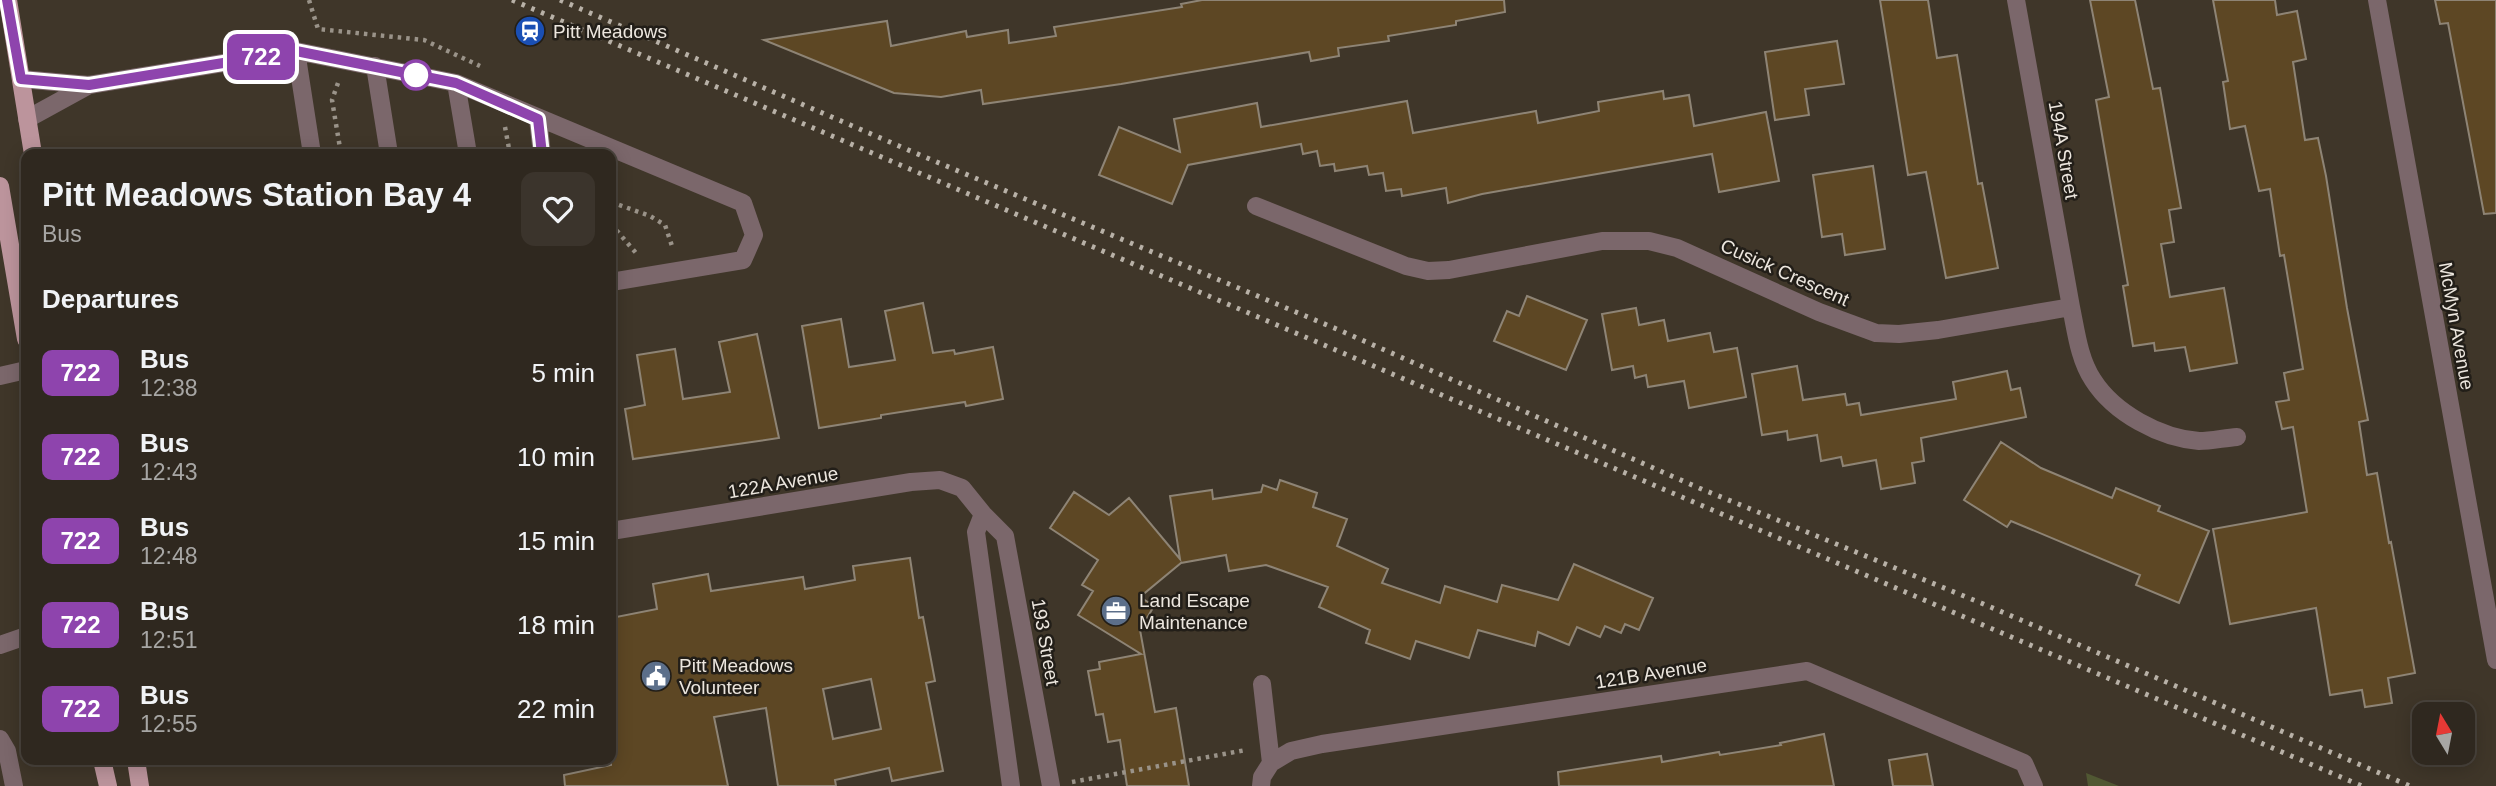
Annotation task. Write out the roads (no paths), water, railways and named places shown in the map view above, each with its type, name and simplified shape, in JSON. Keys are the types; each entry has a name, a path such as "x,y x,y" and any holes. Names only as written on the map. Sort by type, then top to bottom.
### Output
{"main road":[{"path":"8,0 32,149"},
{"path":"0,186 21,310"},
{"path":"103,765 108,786"},
{"path":"137,765 140,786"}],"street":[{"name":"194A Street","path":"2016,0 2071,307"},
{"name":"McMyn Avenue","path":"2377,0 2496,660"},
{"path":"21,79 89,85 296,51 456,83 611,149"},
{"path":"296,51 311,149"},
{"path":"375,66 388,149"},
{"path":"456,83 467,149"},
{"path":"27,119 89,85"},
{"path":"538,119 541,149"},
{"path":"616,151 743,203 754,236 743,260 616,281"},
{"name":"Cusick Crescent","path":"1255,206 1406,266 1427,271 1475,266 1602,241 1649,241 1677,248 1819,312 1876,333 1899,334 1938,330 2071,307"},
{"path":"2071,307 2087,370 2101,390 2124,411 2146,425 2176,437 2201,441 2237,437"},
{"path":"0,376 21,371"},
{"name":"122A Avenue","path":"616,530 911,482 940,480 962,488"},
{"name":"193 Street","path":"962,488 1005,536 1051,786"},
{"path":"983,514 976,532 1011,786"},
{"path":"0,645 21,638"},
{"name":"121B Avenue","path":"1270,754 1807,671 2024,763 2034,786"},
{"path":"1261,786 1270,754 1262,684"},
{"path":"0,739 7,751 14,786"}],"railway":[{"path":"512,0 2362,786"},
{"path":"560,0 920,155 1339,330 1699,488 1981,603 2410,786"}],"place":[{"name":"Pitt Meadows","path":"530,31"},
{"name":"Land Escape Maintenance","path":"1116,611"},
{"name":"Pitt Meadows Volunteer","path":"656,676"}]}
